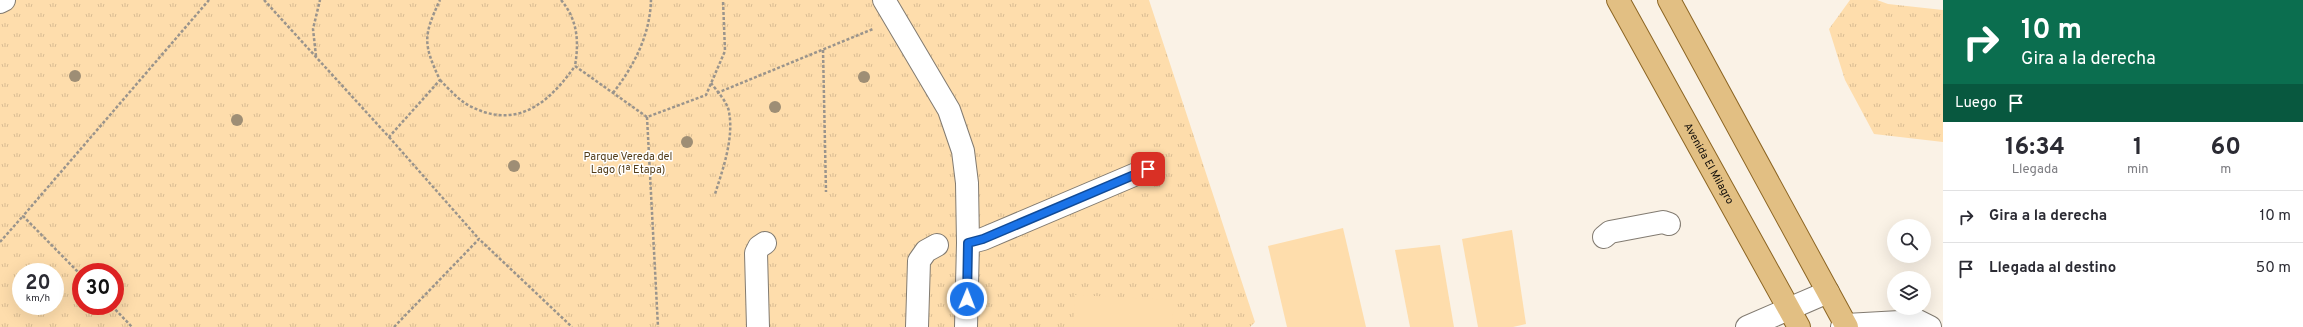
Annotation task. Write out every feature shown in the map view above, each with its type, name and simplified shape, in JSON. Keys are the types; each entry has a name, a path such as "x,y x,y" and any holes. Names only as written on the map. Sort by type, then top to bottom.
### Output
{"main road":[{"name":"Avenida El Milagro","path":"1618,0 1799,327"},
{"path":"1668,0 1828,292 1845,326"}],"street":[{"path":"0,2 4,0"},
{"path":"884,0 949,110 963,151 967,183 968,243 966,327"},
{"path":"968,243 983,239 1148,169"},
{"path":"1604,237 1610,232 1663,222 1670,224"},
{"path":"758,327 756,253 759,247 765,243"},
{"path":"917,327 919,261 926,251 937,245"},
{"path":"1747,327 1828,292"},
{"path":"1845,326 1918,321 1930,327"}],"path":[{"path":"0,242 209,0"},
{"path":"264,0 389,137 479,239 572,327"},
{"path":"316,56 313,29 320,0"},
{"path":"440,0 429,24 427,52 440,80 463,102 475,109 494,115 524,113 538,106 561,86 575,66 578,48 576,28 568,9 561,0"},
{"path":"613,93 626,78 640,51 651,0"},
{"path":"647,117 706,95 725,51 723,0"},
{"path":"717,93 874,29"},
{"path":"822,50 826,192"},
{"path":"575,66 647,117"},
{"path":"389,137 440,80"},
{"path":"711,83 730,111 729,135 724,165 715,194"},
{"path":"647,117 658,327"},
{"path":"23,216 72,266"},
{"path":"394,327 479,239"},
{"path":"121,315 132,327"}],"green space":[{"name":"Parque Vereda del Lago (1ª Etapa)","path":"0,0 1149,0 1255,322 1250,327 0,327"},
{"path":"1850,0 1877,0 1888,4 1943,10 1943,142 1874,134 1845,80 1829,29"},
{"path":"1343,228 1366,327 1287,327 1268,246"},
{"path":"1512,230 1526,324 1513,327 1478,327 1462,239"},
{"path":"1440,245 1454,327 1410,327 1395,250"},
{"path":"1075,295 1174,300 1172,327 1073,327"}],"route":[{"path":"967,299 968,243 983,239 1148,169"}]}
